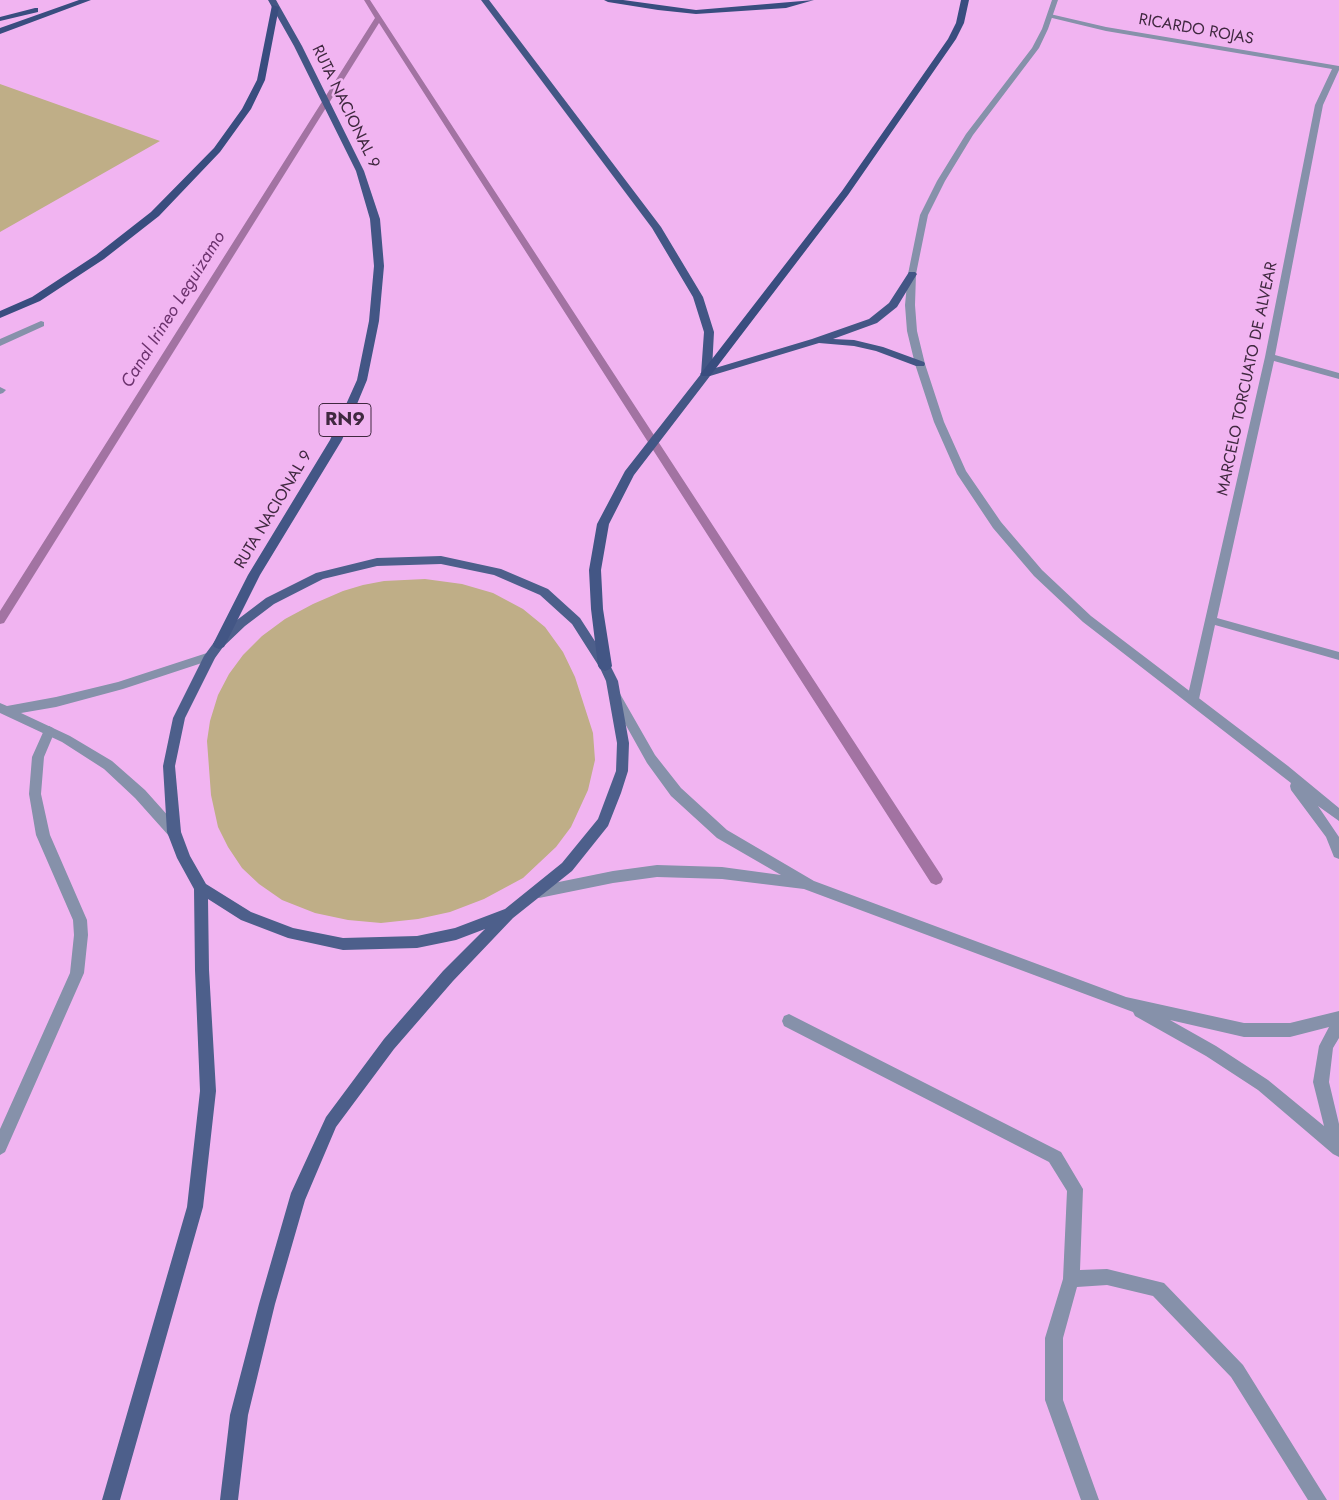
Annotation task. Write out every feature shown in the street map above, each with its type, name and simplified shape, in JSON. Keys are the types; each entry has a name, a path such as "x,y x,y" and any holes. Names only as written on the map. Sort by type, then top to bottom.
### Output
{"highway":[{"path":"0,19 71,0"},
{"path":"0,32 88,0"},
{"path":"485,0 656,226 698,297 709,332 706,374"},
{"path":"608,0 696,12 786,6 810,0"},
{"path":"605,666 595,570 603,524 630,474 845,194 946,48 960,23 965,0"},
{"path":"0,315 36,299 100,257 155,214 217,150 246,109 261,80 273,3"},
{"name":"RUTA NACIONAL 9","path":"219,644 254,575 336,440 362,380 374,321 379,266 375,219 360,171 298,46 273,3"},
{"path":"706,374 816,341 873,321 893,305 912,274"},
{"path":"816,341 854,344 879,349 920,364"}],"main road":[{"path":"111,1500 195,1207 208,1091 202,970 201,888 184,858 174,832 169,766 179,718 210,656 219,644 241,623 270,601 320,576 377,562 441,560 497,572 544,592 576,621 605,666 615,695 623,743 622,770 603,822 586,844 567,866 539,892 510,913 448,976 388,1044 331,1122 297,1199 267,1304 239,1415 229,1500"},
{"path":"201,888 254,919 293,934 344,944 417,942 456,934 510,913"}],"street":[{"path":"1055,0 1050,16 1035,48 970,134 941,181 924,215 912,274 910,305 912,331 920,364 939,422 961,472 997,526 1038,573 1087,619 1284,770 1339,816"},
{"name":"RICARDO ROJAS","path":"1050,16 1116,31 1338,68"},
{"name":"MARCELO TORCUATO DE ALVEAR","path":"1193,699 1270,357 1319,105 1338,68"},
{"path":"0,343 41,324"},
{"path":"1270,357 1339,376"},
{"path":"1211,620 1339,656"},
{"path":"4,709 56,702 119,686 210,656"},
{"path":"615,695 651,759 676,792 722,834 809,885 1126,1004 1244,1030 1290,1030 1339,1018"},
{"path":"4,709 50,731 108,765 140,794 174,832"},
{"path":"0,1147 77,973 81,935 80,920 43,835 35,794 38,757 50,731"},
{"path":"1284,770 1331,834 1339,853"},
{"path":"539,892 613,877 657,872 722,873 809,885"},
{"path":"1126,1004 1211,1051 1263,1085 1339,1149"},
{"path":"789,1021 1055,1157 1075,1189 1071,1279 1054,1338 1054,1400 1090,1500"},
{"path":"1339,1024 1326,1046 1321,1082 1330,1123 1339,1140"},
{"path":"1071,1279 1107,1277 1158,1289 1237,1371 1318,1500"}],"shaded area":[{"path":"0,84 160,141 0,232"},
{"path":"425,579 462,584 493,593 523,609 545,627 563,652 575,677 593,733 595,760 588,790 571,827 556,847 523,878 484,899 450,912 418,919 381,923 348,920 315,913 282,900 259,884 242,868 218,827 211,795 207,741 210,721 218,695 229,674 243,655 262,636 285,619 313,604 363,585 384,581"}],"waterway":[{"path":"367,0 936,879"},
{"name":"Canal Irineo Leguizamo","path":"0,620 378,19"}]}
